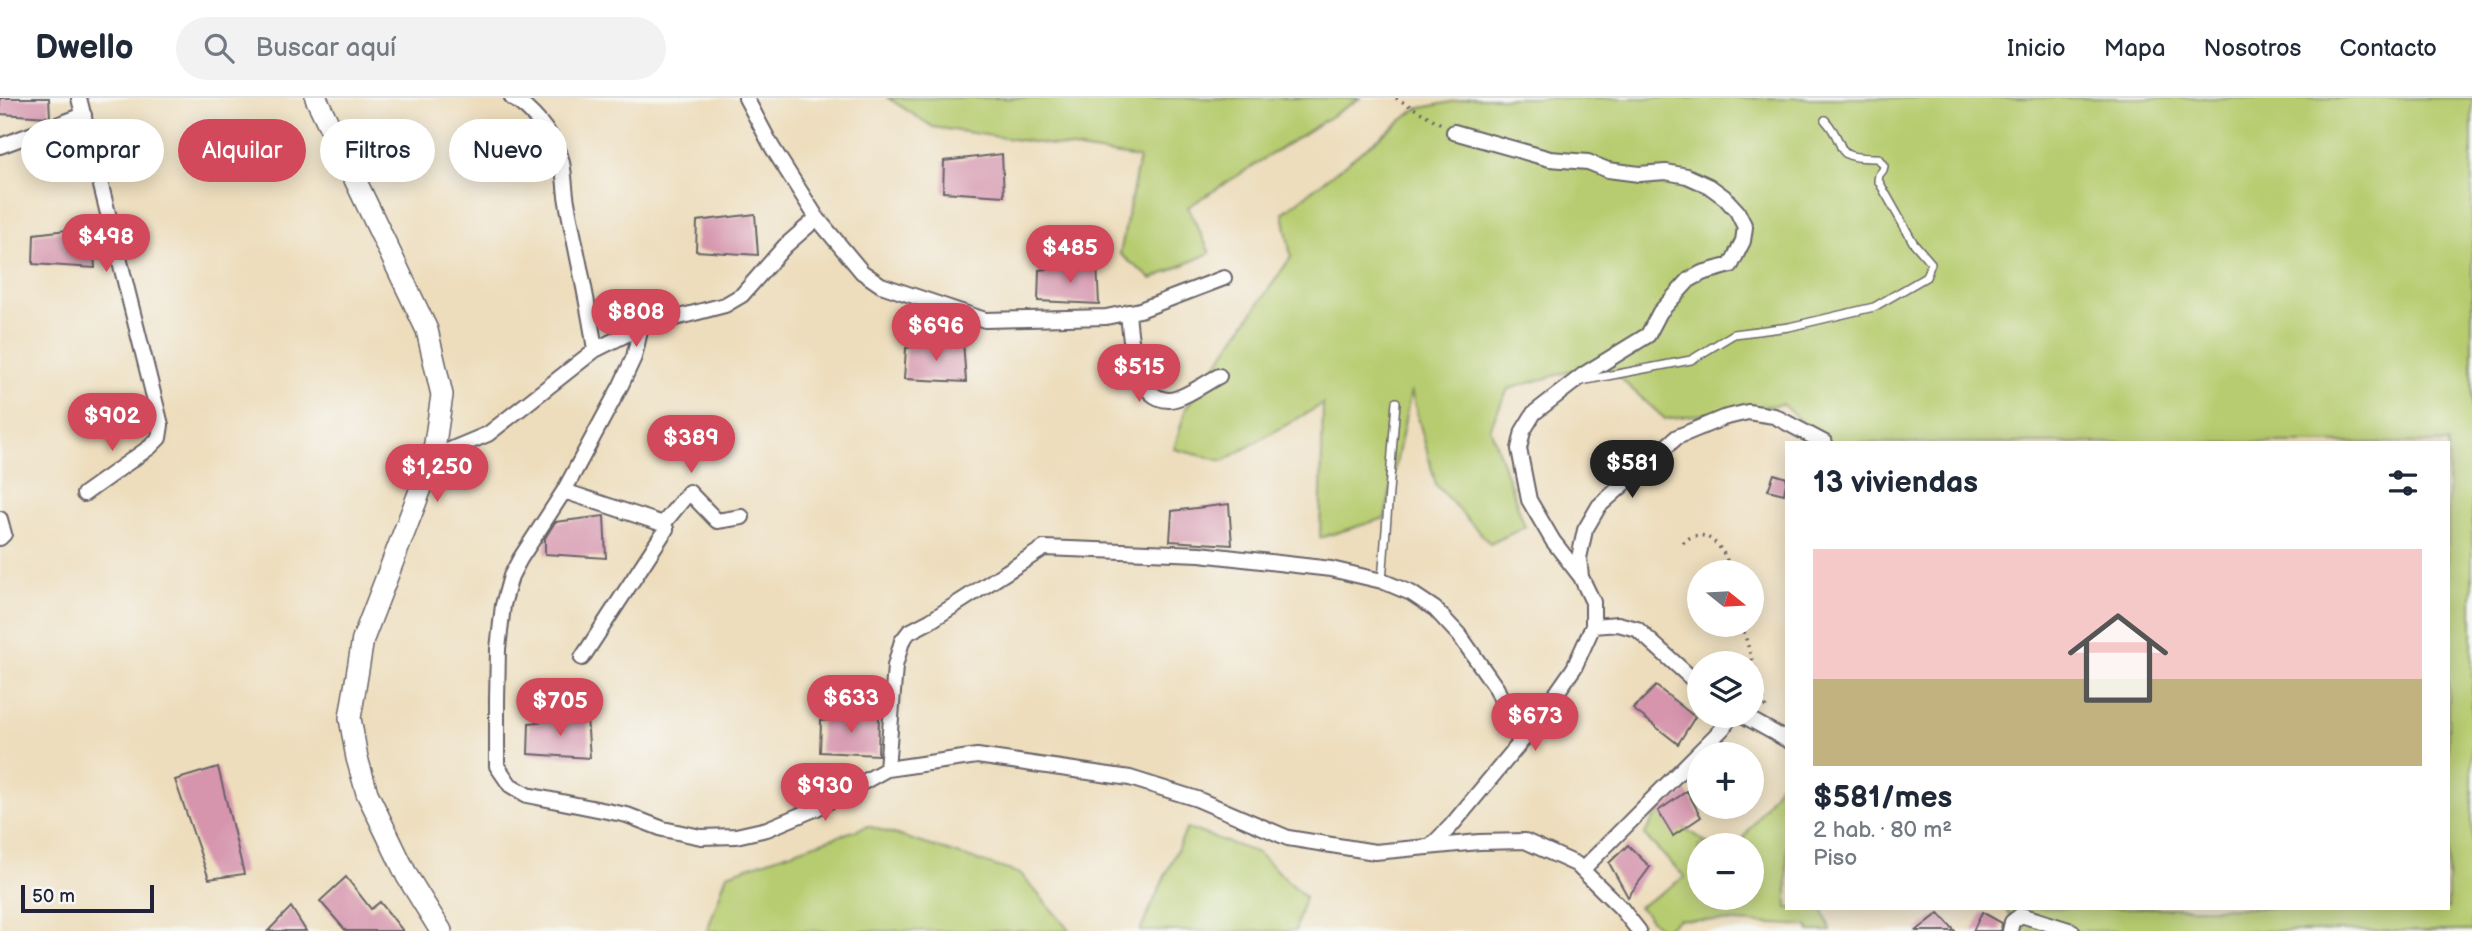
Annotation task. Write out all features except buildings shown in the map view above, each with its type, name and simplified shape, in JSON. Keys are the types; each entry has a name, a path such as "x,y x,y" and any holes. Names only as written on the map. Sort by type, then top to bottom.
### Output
{"main road":[{"path":"316,98 427,330 442,395 433,457 363,639 350,718 367,793 407,876 441,931"}],"street":[{"path":"79,98 161,425 159,438 150,447 84,494"},
{"path":"512,98 520,103 551,137 561,156 566,199 589,302 595,350"},
{"path":"746,98 772,147 817,218 862,272 881,285 985,320 1105,317 1128,313 1224,278"},
{"path":"0,146 84,116"},
{"path":"1430,847 1520,743 1574,668 1593,626 1593,602 1581,577 1553,541 1530,500 1519,449 1523,431 1534,414 1574,382 1648,335 1660,312 1689,280 1702,273 1731,265 1743,241 1745,227 1737,211 1724,197 1709,186 1687,176 1666,172 1639,174 1608,170 1588,162 1550,159 1454,132"},
{"path":"433,457 488,434 595,350 641,327 725,305 742,295 785,246 817,218"},
{"path":"1128,313 1136,367 1145,386 1156,396 1169,400 1182,396 1219,376"},
{"path":"641,327 634,356 621,385 564,491 511,576 503,606 498,649 498,766 510,785 527,795 627,816 663,829 701,837 736,836 767,829 804,813 887,769 977,756 1130,778 1197,799 1287,838 1375,852 1479,842 1524,841 1576,864 1621,908 1639,931"},
{"path":"1581,577 1578,558 1584,530 1599,506 1677,438 1723,418 1748,412 1774,416 1821,441"},
{"path":"564,491 663,524 666,529 582,658"},
{"path":"663,524 689,492 717,521 741,517"},
{"path":"0,519 4,534 0,538"},
{"path":"887,769 895,666 902,641 909,632 1044,548 1200,554 1331,569 1382,581 1411,593 1435,609 1460,636 1497,689 1520,743"},
{"path":"1593,626 1618,624 1637,629 1687,674"},
{"path":"1764,727 1785,739"},
{"path":"1583,870 1723,728"},
{"path":"2010,931 2012,922 2021,915 2072,931"}],"lane":[{"path":"1574,382 1691,360 1734,334 1788,327 1874,307 1926,277 1931,263 1913,242 1878,180 1883,170 1882,162 1878,158 1854,158 1846,155 1840,148 1835,132 1825,120"},
{"path":"1382,581 1396,402"}],"path":[{"path":"1396,98 1454,132"},
{"path":"1684,543 1689,537 1697,536 1712,540 1723,548 1728,560"},
{"path":"1764,699 1768,713 1764,727"}],"green space":[{"path":"888,98 1360,98 1188,207 1210,253 1152,279 1120,254 1139,158 933,127"},
{"path":"1471,98 2472,98 2472,931 2025,931 2006,910 2450,910 2450,441 1823,441 1782,404 1665,419 1602,362 1508,389 1490,427 1525,527 1490,544 1436,485 1411,391 1385,518 1320,538 1323,404 1223,461 1174,449 1186,408 1291,257 1283,213 1416,109"},
{"path":"1785,777 1785,910 1823,910 1831,931 1810,931 1808,926 1679,919 1662,931 1639,907 1685,877 1644,835 1658,811 1692,833 1687,833 1687,910 1764,910 1764,833 1747,833 1757,819 1764,819 1764,808"},
{"path":"868,826 1021,874 1070,931 707,931 727,874"},
{"path":"1187,828 1258,853 1305,897 1295,931 1140,931"}]}
